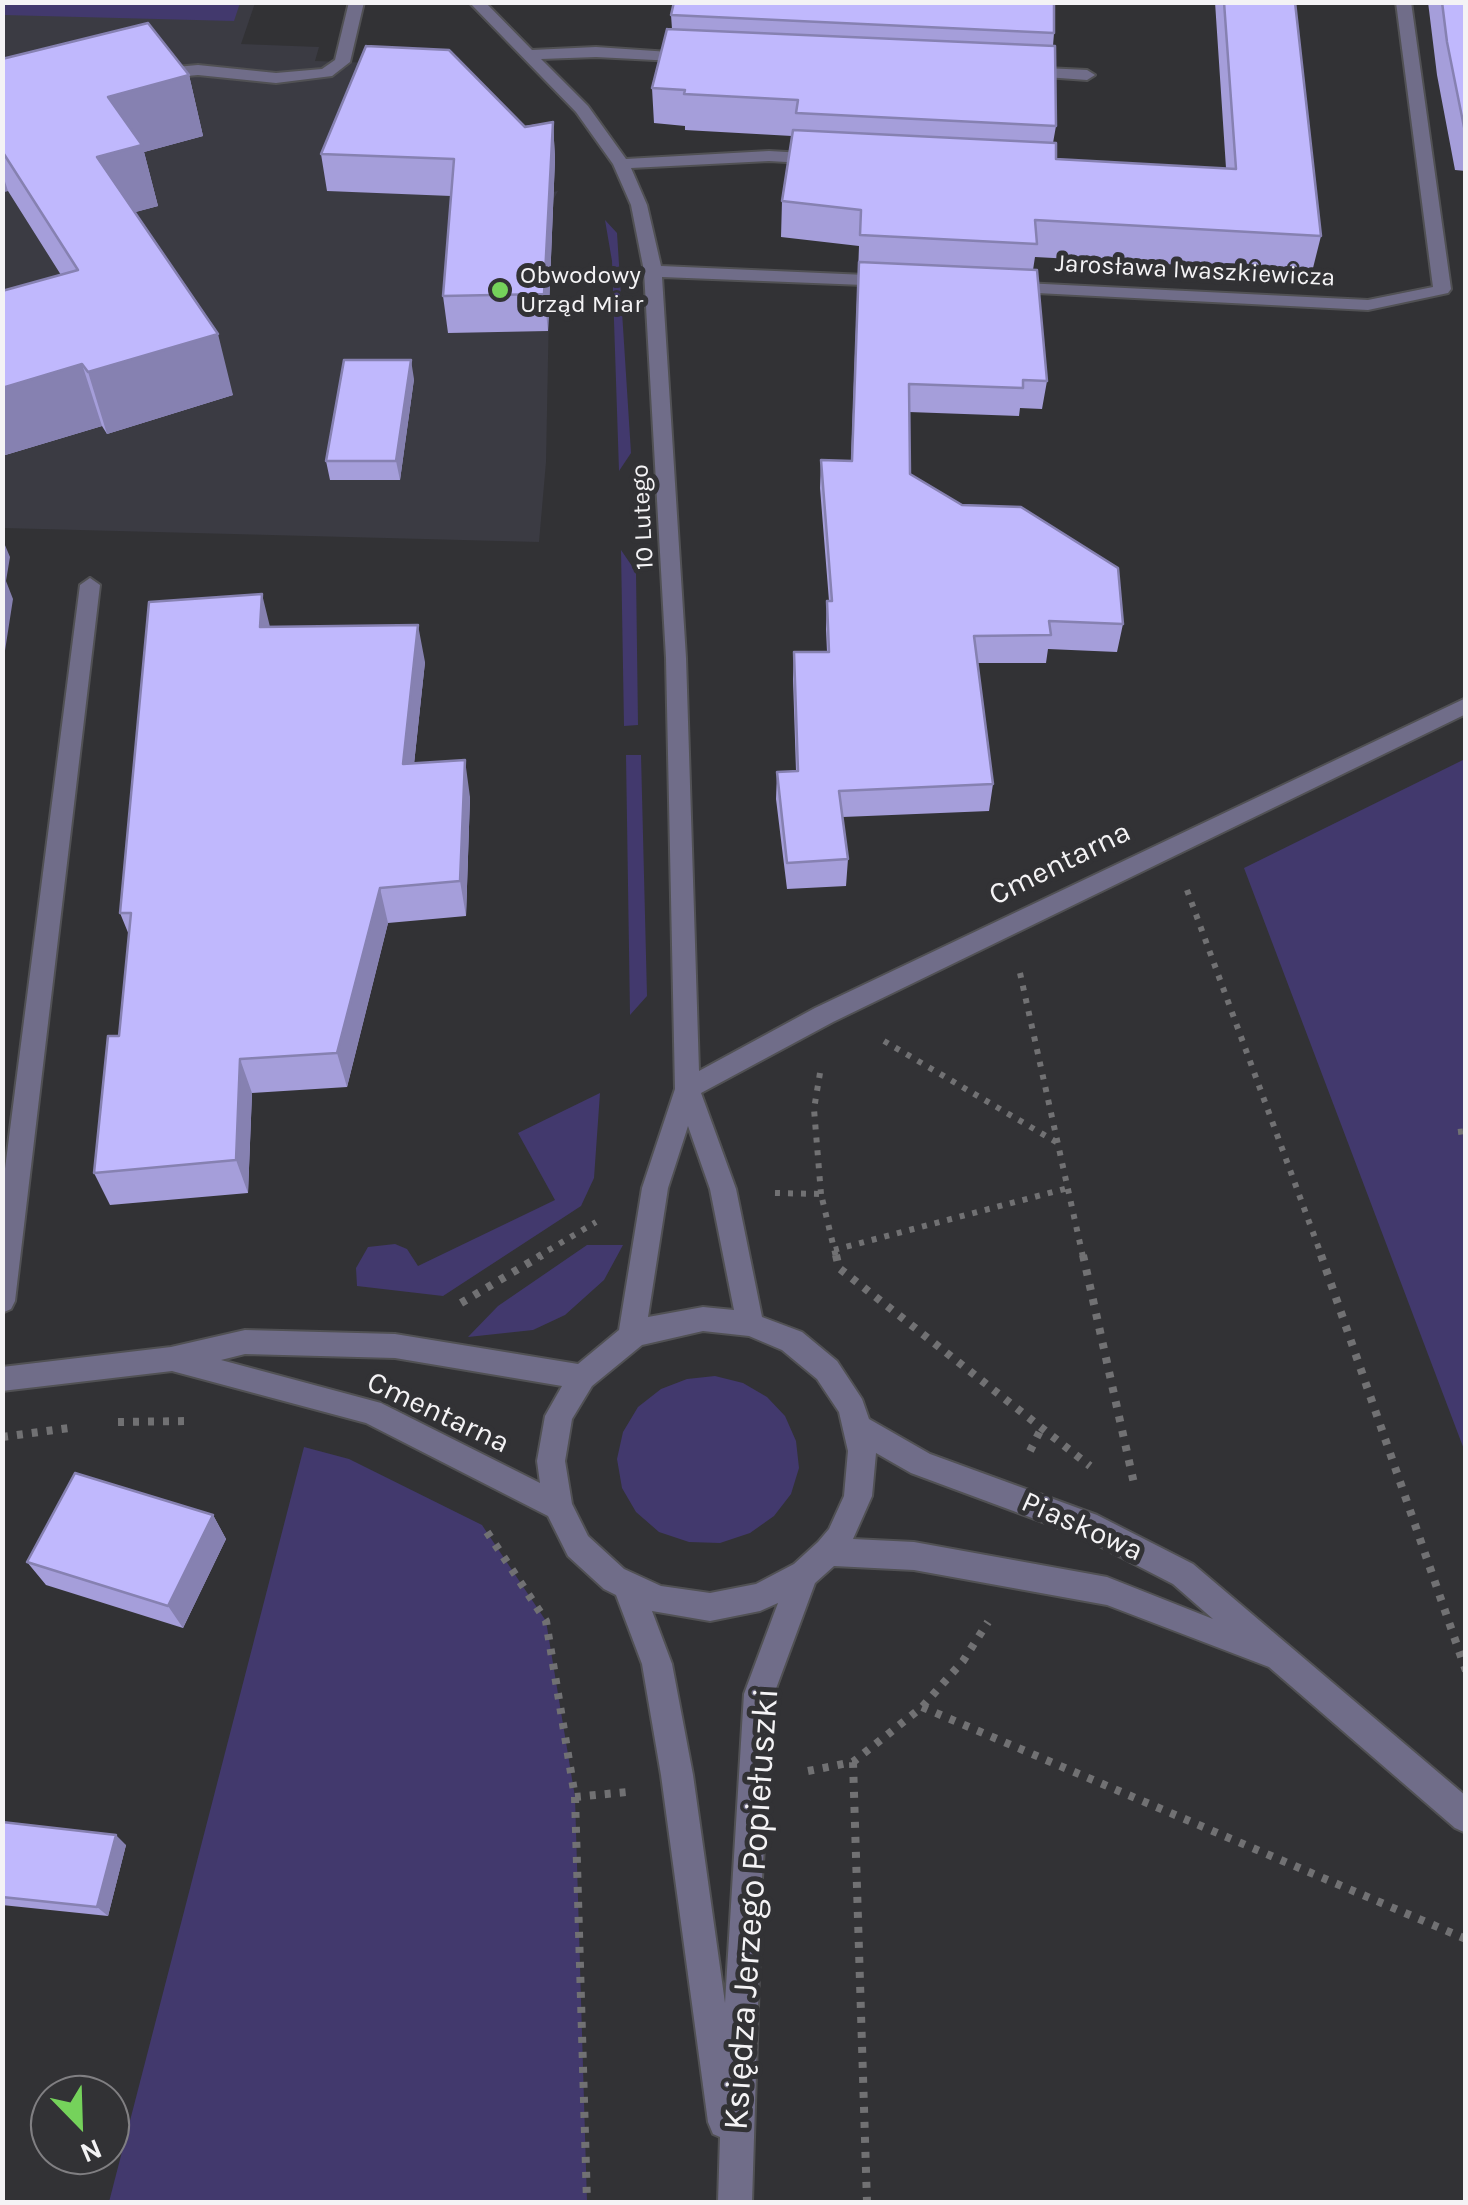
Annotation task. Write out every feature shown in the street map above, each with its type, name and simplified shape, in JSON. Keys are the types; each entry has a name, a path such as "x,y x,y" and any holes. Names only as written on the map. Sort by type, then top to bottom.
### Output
{"street":[{"path":"143,76 198,70 240,78 326,73 342,62 357,2"},
{"name":"10 Lutego","path":"476,2 582,109 621,164 639,205 653,271 676,658 687,1090"},
{"name":"Jarosława Iwaszkiewicza","path":"990,286 1368,304 1403,302 1436,294 1442,288 1403,2"},
{"path":"529,55 596,52 714,58"},
{"path":"1009,71 1088,75"},
{"path":"621,164 770,156 846,160"},
{"path":"653,271 910,282"},
{"path":"2,1300 90,584"},
{"name":"Cmentarna","path":"687,1090 824,1015 1466,705"},
{"path":"687,1090 724,1189 750,1324"},
{"path":"632,1336 655,1188 687,1090"},
{"path":"703,1318 750,1324 792,1341 827,1370 852,1408 862,1451 858,1496 838,1539 816,1563 760,1597 710,1607 659,1600 628,1587 578,1546 558,1506 551,1461 559,1416 582,1377 632,1336 657,1326 703,1318"},
{"name":"Cmentarna","path":"2,1379 171,1358 245,1342 394,1346 582,1377"},
{"name":"Cmentarna","path":"171,1358 371,1412 558,1506"},
{"name":"Piaskowa","path":"858,1428 922,1464 1087,1526 1183,1574 1466,1817"},
{"name":"Piaskowa","path":"816,1563 914,1556 1106,1591 1284,1662"},
{"name":"Księdza Jerzego Popiełuszki","path":"735,2196 746,1878 758,1694 816,1563"},
{"name":"Księdza Jerzego Popiełuszki","path":"628,1587 657,1664 674,1755 735,2196"}],"path":[{"path":"1168,895 1185,886 1286,1154 1466,1671"},
{"path":"1001,980 1036,964"},
{"path":"1020,972 1139,1504"},
{"path":"892,1028 874,1036 1058,1143"},
{"path":"821,1068 814,1109 821,1194 839,1268 1097,1472"},
{"path":"834,1250 1068,1188"},
{"path":"769,1194 821,1194"},
{"path":"457,1305 599,1220"},
{"path":"98,1424 117,1422"},
{"path":"2,1437 79,1426"},
{"path":"482,1525 546,1622 575,1797 587,2202"},
{"path":"789,1774 852,1762 922,1706 962,1661 998,1607"},
{"path":"922,1706 1466,1940"},
{"path":"852,1762 867,2202"},
{"path":"575,1797 646,1790"}],"shaded area":[{"path":"3,2 240,3 234,21 3,15"},
{"path":"3,3 255,3 241,44 319,47 315,61 376,63 328,191 525,197 558,191 551,204 546,462 539,542 3,528"},
{"path":"605,220 617,233 631,453 619,471 612,261"},
{"path":"621,550 636,572 638,725 624,726"},
{"path":"626,755 641,755 647,996 630,1015"},
{"path":"1465,759 1465,1452 1244,868"},
{"path":"600,1093 594,1178 581,1206 443,1296 357,1286 356,1268 368,1247 395,1244 407,1249 418,1266 555,1200 518,1133"},
{"path":"587,1245 623,1245 604,1280 565,1315 533,1330 468,1337 498,1306"},
{"path":"715,1376 743,1383 767,1397 785,1416 796,1441 799,1468 791,1494 774,1516 750,1533 720,1543 689,1542 659,1532 636,1512 622,1488 617,1459 623,1432 638,1407 661,1389 687,1379"},
{"path":"304,1447 349,1459 482,1525 546,1621 575,1797 587,2202 109,2202 116,2175 130,2175 130,2121"}],"building":[{"path":"674,2 1054,2 1054,33 671,15"},
{"path":"1224,2 1295,2 1321,236 1035,220 1037,244 860,235 861,210 782,201 793,130 1056,143 1056,159 1236,169"},
{"path":"1442,2 1466,2 1466,137 1447,42"},
{"path":"148,23 189,75 108,97 142,145 97,157 218,334 88,372 82,364 2,388 2,291 78,270 2,151 2,59"},
{"path":"667,29 1055,46 1056,126 796,113 798,100 684,94 685,90 652,88"},
{"path":"366,46 449,50 525,127 553,122 544,294 443,296 454,159 321,154"},
{"path":"859,262 1037,270 1047,381 1023,380 1023,388 909,384 910,474 962,505 1021,507 1118,568 1123,624 1049,621 1051,635 974,636 993,784 839,791 848,859 787,863 777,772 798,771 794,652 829,652 827,601 832,601 821,460 852,461"},
{"path":"344,360 411,360 396,461 326,461"},
{"path":"262,594 260,627 418,625 403,764 465,760 460,881 380,888 337,1053 240,1059 236,1160 94,1173 108,1036 119,1036 131,913 120,913 149,602"},
{"path":"75,1473 213,1515 168,1606 27,1562"},
{"path":"2,1822 116,1835 97,1907 2,1897"}],"place":[{"name":"Obwodowy Urząd Miar","path":"500,290"}]}
